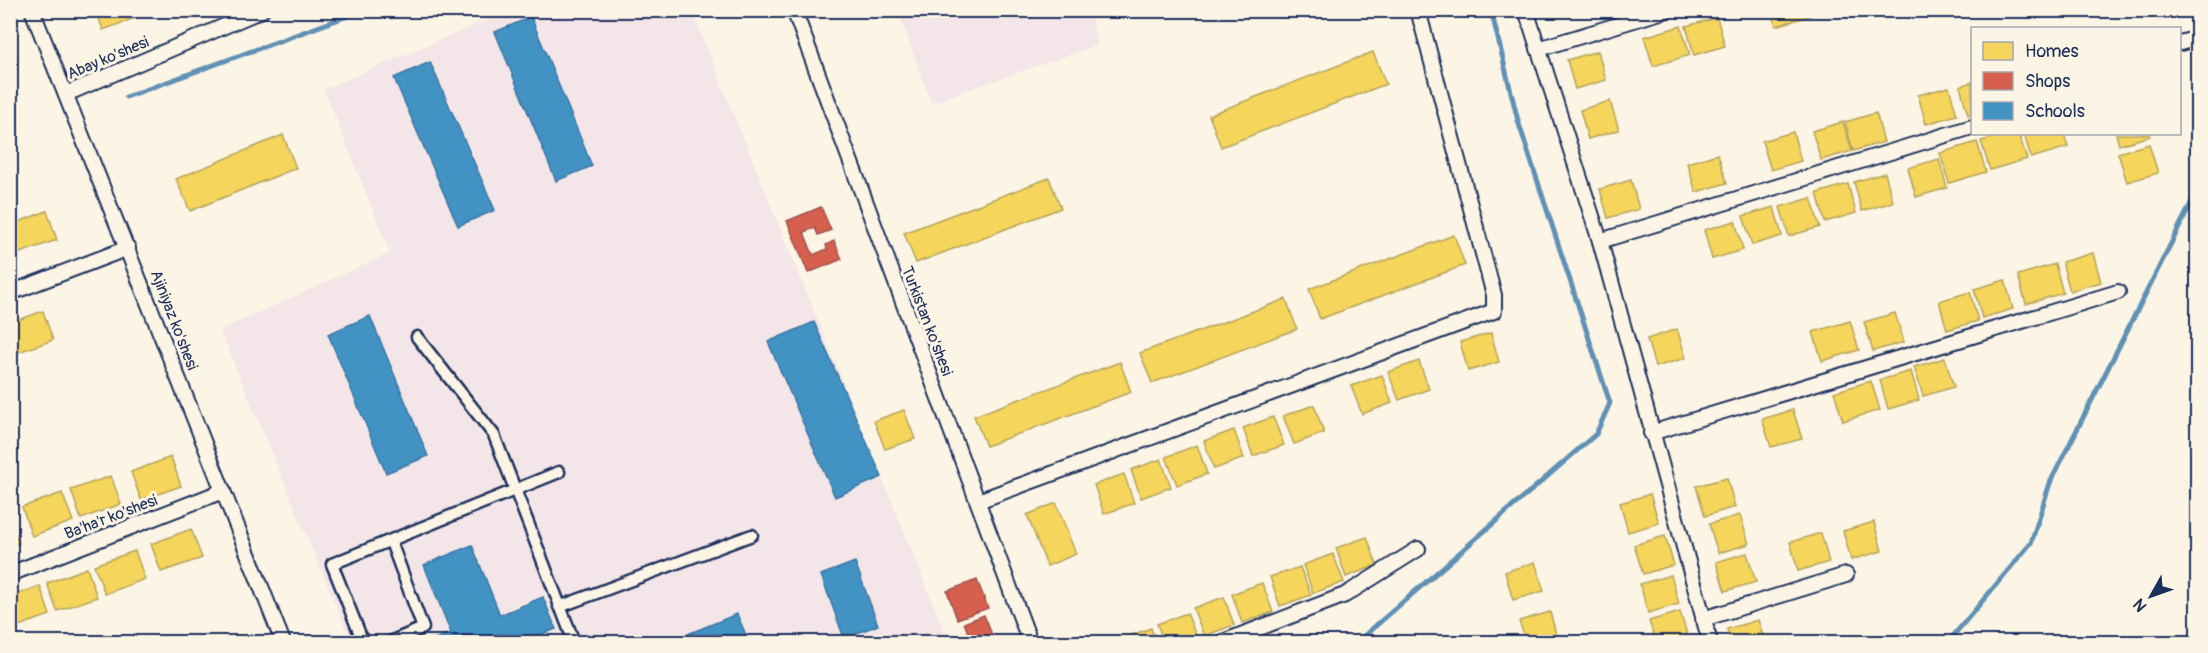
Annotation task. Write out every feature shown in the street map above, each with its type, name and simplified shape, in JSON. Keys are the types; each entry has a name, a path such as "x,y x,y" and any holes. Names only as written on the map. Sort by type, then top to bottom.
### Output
{"street":[{"name":"Ajiniyaz ko'shesi","path":"32,10 283,642"},
{"name":"Abay ko'shesi","path":"66,94 262,10"},
{"name":"Turkistan ko'shesi","path":"794,10 1030,642"},
{"path":"978,501 1494,311 1494,295 1418,10"},
{"path":"1526,10 1600,241 1710,642"},
{"path":"1538,49 1667,10"},
{"path":"2181,43 2198,38"},
{"path":"1600,241 1971,127"},
{"path":"10,293 128,248"},
{"path":"1651,433 2118,292"},
{"path":"417,337 494,435 574,642"},
{"path":"363,642 332,564 559,472"},
{"name":"Ba'ha'r ko'shesi","path":"10,574 223,491"},
{"path":"559,607 752,535"},
{"path":"390,642 423,628 391,542"},
{"path":"1223,642 1345,595 1418,549"},
{"path":"1703,619 1846,574"}],"shaded area":[{"path":"508,11 692,11 949,642 351,642 220,330 390,253 324,89"},
{"path":"898,11 1090,11 1097,45 931,103"}],"building: Homes":[{"path":"96,10 142,10 143,15 103,30"},
{"path":"1553,10 1574,10 1555,16"},
{"path":"1771,10 1812,10 1813,15 1776,26"},
{"path":"1717,18 1725,46 1694,55 1686,26"},
{"path":"1681,26 1690,55 1653,66 1644,37"},
{"path":"1598,51 1606,80 1575,89 1567,60"},
{"path":"1373,52 1386,84 1221,147 1209,115"},
{"path":"1971,82 1971,114 1968,115 1960,86"},
{"path":"1949,87 1957,115 1926,124 1918,95"},
{"path":"1610,101 1619,130 1588,139 1580,110"},
{"path":"1876,113 1884,142 1853,151 1845,122"},
{"path":"1843,122 1852,151 1821,160 1812,131"},
{"path":"1793,132 1801,161 1771,170 1762,141"},
{"path":"283,135 296,168 190,211 176,179"},
{"path":"2003,135 2019,135 2027,159 1990,170 1981,141"},
{"path":"2024,135 2064,135 2068,147 2031,158"},
{"path":"2116,135 2150,136 2119,145"},
{"path":"1977,142 1986,172 1949,183 1940,153"},
{"path":"2149,144 2158,173 2127,182 2118,153"},
{"path":"1718,154 1727,183 1696,192 1687,163"},
{"path":"1939,159 1947,188 1916,197 1908,168"},
{"path":"1885,173 1893,202 1862,211 1854,182"},
{"path":"1049,178 1061,208 916,263 904,233"},
{"path":"1631,180 1639,209 1608,218 1600,189"},
{"path":"1848,184 1856,213 1825,222 1817,193"},
{"path":"1811,198 1820,227 1789,236 1780,207"},
{"path":"1774,207 1782,236 1752,245 1743,216"},
{"path":"47,211 57,240 17,254 10,236 10,225"},
{"path":"1735,221 1743,250 1712,259 1704,230"},
{"path":"1454,235 1465,265 1320,319 1309,289"},
{"path":"2093,253 2101,282 2070,291 2062,262"},
{"path":"2055,264 2063,293 2026,304 2018,275"},
{"path":"2005,280 2013,309 1982,318 1974,289"},
{"path":"1970,292 1978,321 1947,330 1939,301"},
{"path":"1286,299 1297,329 1152,383 1140,353"},
{"path":"43,311 53,340 13,354 10,323"},
{"path":"1895,313 1904,342 1873,351 1864,322"},
{"path":"1850,321 1859,350 1822,361 1813,332"},
{"path":"1677,329 1686,358 1655,367 1647,339"},
{"path":"1491,333 1499,362 1468,371 1460,342"},
{"path":"1945,358 1954,387 1923,396 1914,367"},
{"path":"1419,361 1429,389 1399,400 1388,372"},
{"path":"1120,362 1131,392 986,446 974,416"},
{"path":"1911,371 1919,400 1888,409 1880,380"},
{"path":"1382,375 1392,403 1362,414 1351,386"},
{"path":"1871,381 1880,410 1843,421 1834,392"},
{"path":"1314,405 1324,433 1294,444 1283,416"},
{"path":"904,410 915,439 885,449 874,421"},
{"path":"1793,410 1802,439 1771,447 1762,419"},
{"path":"1273,417 1284,445 1253,456 1243,428"},
{"path":"1234,430 1244,458 1214,469 1204,441"},
{"path":"1197,445 1207,474 1177,485 1166,457"},
{"path":"171,457 181,486 141,500 131,472"},
{"path":"1161,459 1171,487 1141,498 1131,470"},
{"path":"1124,474 1134,503 1104,514 1094,485"},
{"path":"111,476 121,504 81,519 71,490"},
{"path":"1727,478 1735,507 1705,516 1696,486"},
{"path":"62,493 73,521 32,536 22,507"},
{"path":"1650,494 1659,523 1628,532 1620,503"},
{"path":"1056,503 1076,554 1047,566 1027,515"},
{"path":"1740,515 1749,544 1718,553 1709,524"},
{"path":"10,521 19,543 10,546"},
{"path":"1874,522 1882,551 1851,560 1843,531"},
{"path":"191,529 202,558 161,572 151,544"},
{"path":"1821,533 1829,562 1798,571 1790,542"},
{"path":"1665,536 1674,565 1643,574 1634,545"},
{"path":"1367,537 1377,565 1346,577 1336,548"},
{"path":"135,551 145,579 105,594 94,565"},
{"path":"1747,553 1756,582 1725,591 1716,562"},
{"path":"1333,554 1344,582 1313,593 1303,565"},
{"path":"1535,562 1544,591 1513,600 1505,572"},
{"path":"1300,567 1311,595 1280,606 1270,577"},
{"path":"87,568 97,597 57,611 47,583"},
{"path":"1671,575 1679,604 1648,613 1640,584"},
{"path":"1262,583 1273,612 1242,623 1232,594"},
{"path":"40,586 50,615 10,629 10,597"},
{"path":"1224,597 1234,625 1204,636 1193,608"},
{"path":"1550,612 1558,641 1526,642 1519,621"},
{"path":"1680,612 1689,641 1656,642 1649,621"},
{"path":"1187,613 1198,641 1164,642 1157,624"},
{"path":"1758,620 1765,642 1731,642 1727,629"},
{"path":"1151,628 1156,642 1121,642 1120,639"}],"building: Shops":[{"path":"821,207 831,230 818,235 815,228 804,232 813,255 827,249 826,245 834,241 842,259 808,273 787,221"},
{"path":"977,580 988,608 957,619 947,591"},
{"path":"984,615 995,642 972,642 964,623"}],"building: Schools":[{"path":"531,17 592,166 556,181 495,32"},
{"path":"430,62 495,210 458,226 394,78"},
{"path":"370,316 428,456 386,473 328,334"},
{"path":"814,322 882,477 835,497 768,342"},
{"path":"472,545 500,615 543,597 556,629 521,642 426,642 451,633 424,565"},
{"path":"855,562 878,625 844,638 821,575"},
{"path":"737,614 749,642 692,642 688,634"}],"waterway":[{"path":"126,97 364,10"},
{"path":"1357,642 1596,434 1610,403 1518,121 1491,10"},
{"path":"1948,642 2031,543 2050,483 2198,190"}]}
